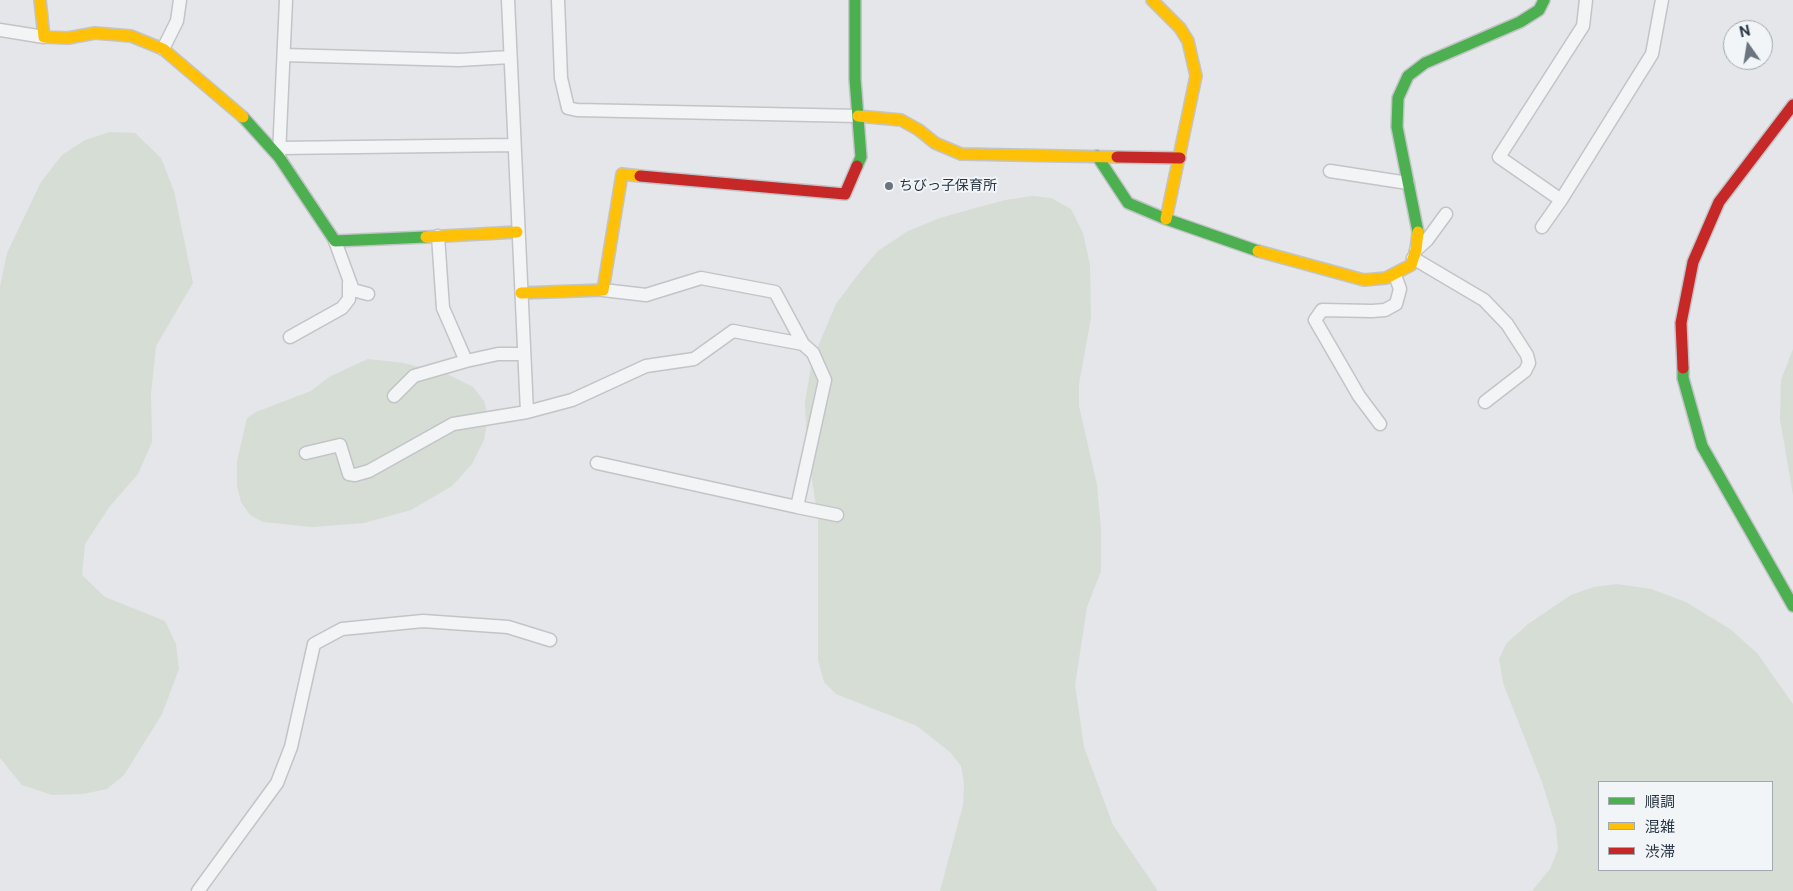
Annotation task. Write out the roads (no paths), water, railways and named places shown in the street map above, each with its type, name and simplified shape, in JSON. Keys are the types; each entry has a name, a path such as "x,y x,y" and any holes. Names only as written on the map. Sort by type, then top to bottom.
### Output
{"street":[{"path":"40,0 44,37"},
{"path":"163,49 176,21 180,0"},
{"path":"279,153 286,0"},
{"path":"508,0 517,232 527,412"},
{"path":"558,0 562,78 568,108 577,110 858,116 901,120 919,130 934,143 961,154 1180,158"},
{"path":"602,290 622,174 845,194 861,157 854,78 855,0"},
{"path":"1152,0 1180,28 1188,41 1196,76 1194,94 1166,219"},
{"path":"1097,156 1128,203 1166,219 1240,246 1364,280 1386,278 1395,275 1410,265 1414,254 1418,228 1397,127 1398,98 1408,76 1425,63 1520,22 1539,10 1544,0"},
{"path":"1561,200 1499,157 1583,26 1586,0"},
{"path":"1542,226 1561,200 1652,54 1662,0"},
{"path":"0,30 44,37 68,38 95,33 131,36 163,49 247,121 279,153 336,241 353,290 368,294"},
{"path":"284,55 458,60 510,57"},
{"path":"1793,105 1719,202 1693,262 1681,323 1683,378 1702,446 1741,518 1793,606"},
{"path":"279,153 514,145"},
{"path":"1330,171 1408,183"},
{"path":"1414,254 1446,214"},
{"path":"336,241 517,232"},
{"path":"438,236 443,308 466,360"},
{"path":"1414,254 1484,300 1506,324 1527,355 1528,363 1525,372 1485,402"},
{"path":"1380,424 1359,396 1315,320 1322,310 1385,310 1396,304 1400,289 1395,275"},
{"path":"521,293 602,290 646,295 701,278 775,292 803,344 814,353 825,380 797,507"},
{"path":"290,337 342,308 349,299 349,283"},
{"path":"306,453 340,445 349,474 355,475 369,471 453,424 527,412 572,400 646,366 694,359 733,331 803,344"},
{"path":"394,396 414,376 466,360 498,354 524,354"},
{"path":"597,463 837,515"},
{"path":"198,891 277,783 291,747 314,644 342,629 423,621 508,627 550,640"}],"place":[{"name":"ちびっ子保育所","path":"889,186"}]}
